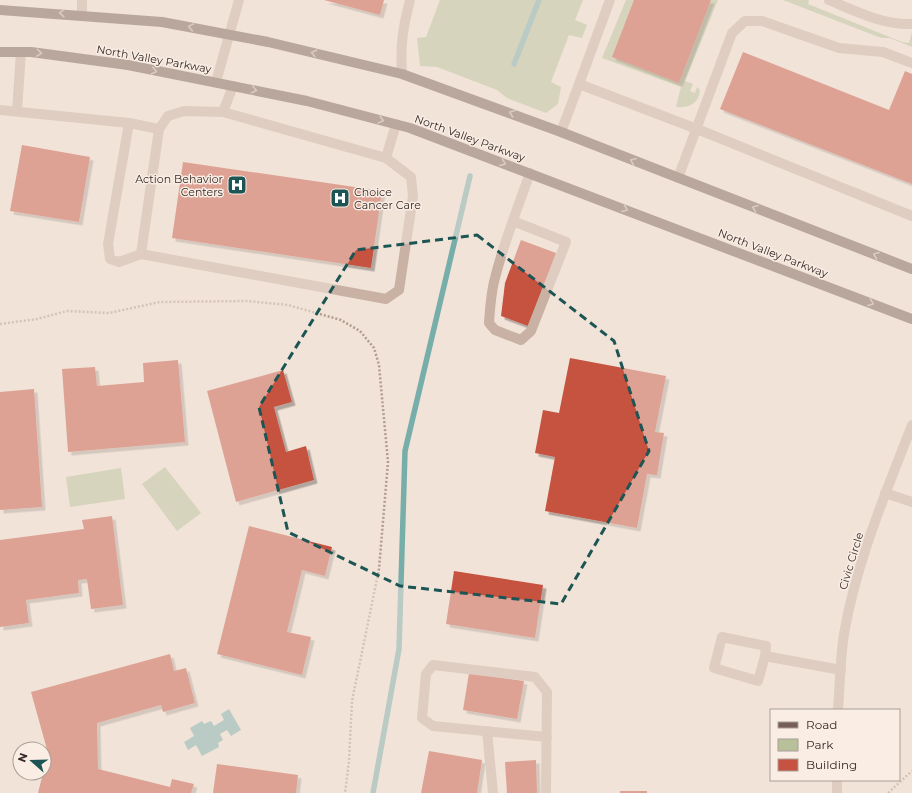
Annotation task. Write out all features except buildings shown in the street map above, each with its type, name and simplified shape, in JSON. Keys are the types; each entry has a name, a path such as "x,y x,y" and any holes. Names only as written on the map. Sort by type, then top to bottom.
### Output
{"main road":[{"path":"0,10 162,22 268,42 402,74 561,132 912,269"},
{"name":"North Valley Parkway","path":"0,52 21,52 115,63 307,101 396,124 530,173 912,319"}],"street":[{"path":"82,0 82,15"},
{"path":"216,82 239,0"},
{"path":"402,74 401,44 410,0"},
{"path":"561,132 610,0"},
{"path":"829,0 867,16 892,22 912,24"},
{"path":"678,178 732,33 745,21 762,21 839,48 883,52 912,63"},
{"path":"17,111 21,52"},
{"path":"579,84 697,129 912,216"},
{"path":"223,112 233,86"},
{"path":"0,110 129,123 159,129"},
{"path":"129,123 108,244 110,259 119,262 141,254 386,299 399,290 413,196 410,176 386,158 223,112 184,111 168,116 159,129 141,254"},
{"path":"386,158 396,124"},
{"path":"513,221 566,242 530,332 521,340 495,330 489,323 494,279 513,221 530,173"},
{"name":"Civic Circle","path":"838,709 844,634 854,590 885,493 912,425"},
{"path":"885,493 912,502"},
{"path":"722,636 766,646 765,656 758,680 714,668 722,636"},
{"path":"765,656 841,670"},
{"path":"546,793 547,737 547,692 535,677 433,666 426,674 422,718 434,726 547,737"},
{"path":"487,731 493,793"},
{"path":"836,781 837,793"}],"path":[{"path":"0,324 37,320 67,311 109,313 160,302 247,301 288,305 341,320 360,331 374,348 380,365 388,462 379,569 352,701 349,761 345,793"},
{"path":"888,793 912,772"}],"highlighted area":[{"path":"477,235 614,341 649,451 561,604 400,586 288,532 259,407 356,250"}],"green space":[{"path":"440,0 583,0 575,20 587,25 582,38 569,35 551,82 561,87 558,104 546,113 507,98 497,90 437,67 420,66 417,38 426,37"},
{"path":"626,0 718,0 685,81 693,84 690,91 695,93 697,87 700,90 698,99 689,106 676,107 681,87 602,58"},
{"path":"783,0 809,0 808,4 902,42 909,43 912,32 912,47 890,38 881,38"},
{"path":"165,467 201,513 177,531 142,484"},
{"path":"121,468 125,499 70,507 66,477"}],"water":[{"path":"229,709 241,730 231,736 227,730 220,734 223,740 218,743 219,747 202,756 196,745 188,750 184,742 194,736 190,728 202,721 204,724 211,721 214,726 224,720 221,714"}],"waterway":[{"path":"514,64 539,0"},
{"path":"373,793 399,649 405,451 470,176"}],"place":[{"name":"Action Behavior Centers","path":"237,185"},
{"name":"Choice Cancer Care","path":"340,198"}]}
